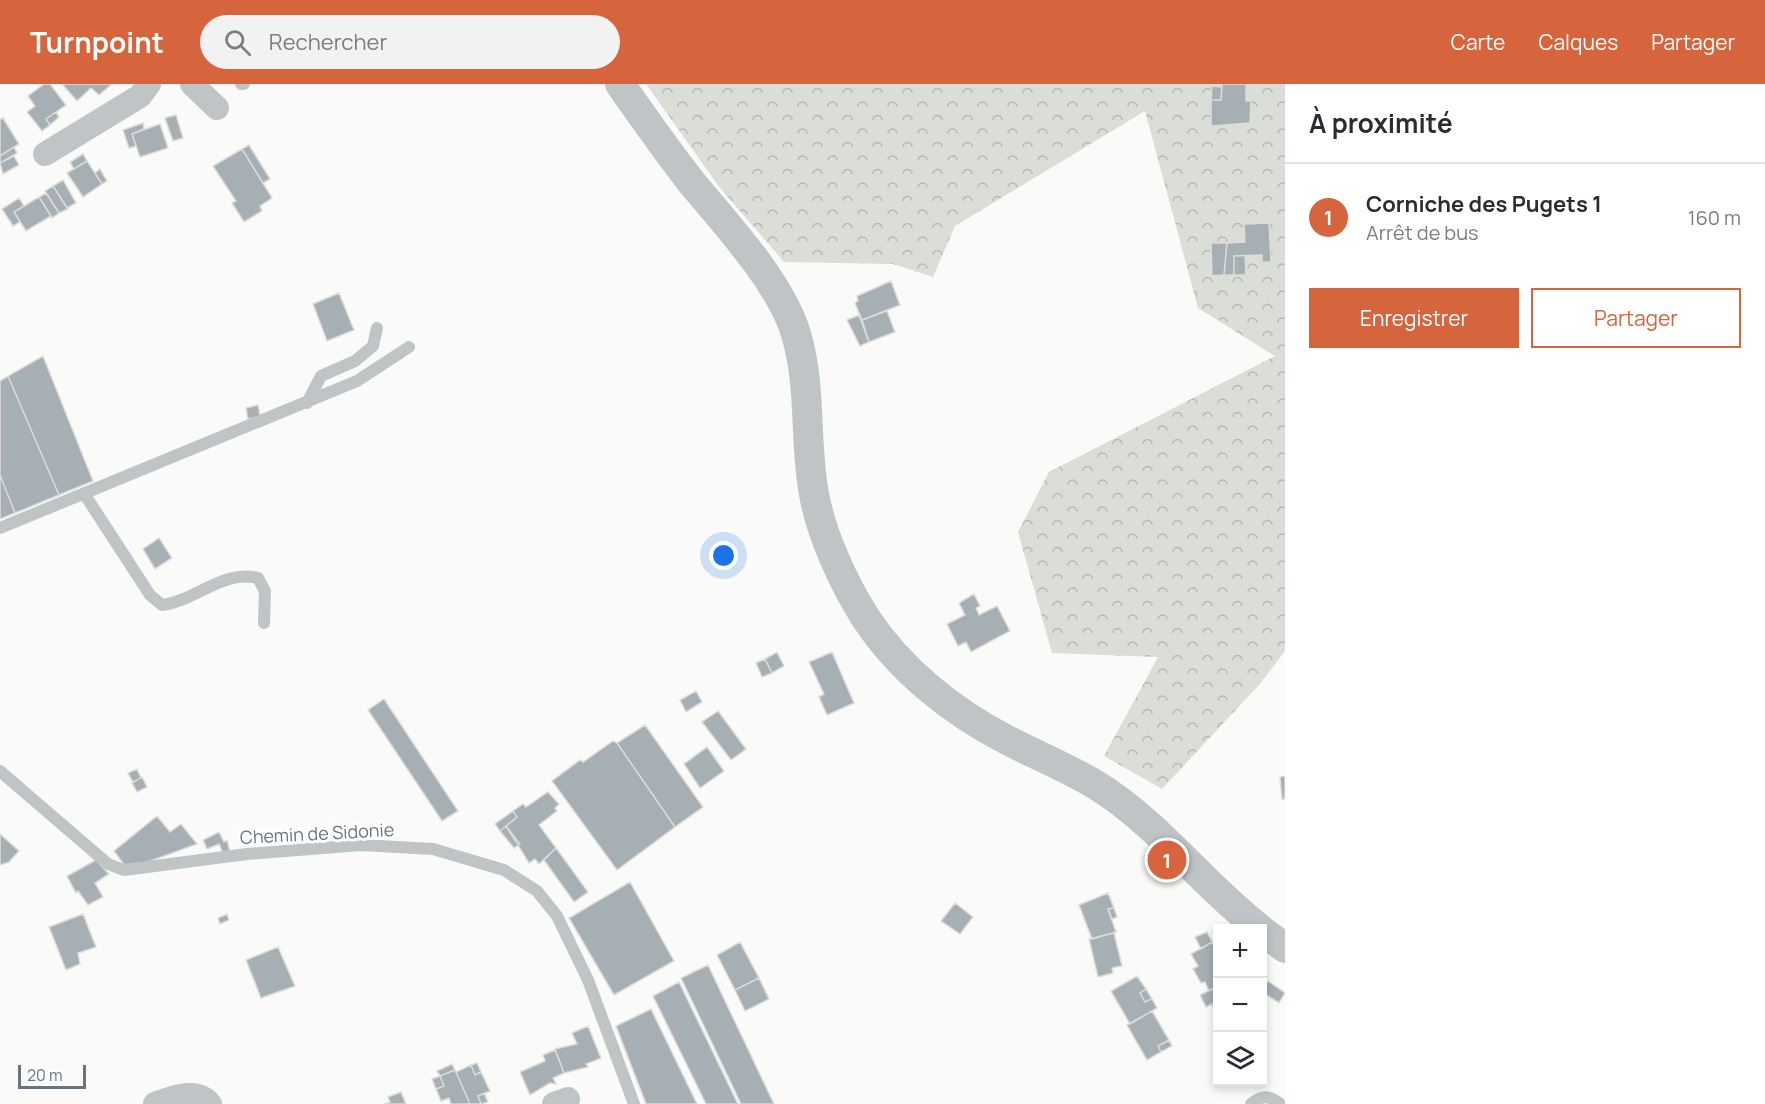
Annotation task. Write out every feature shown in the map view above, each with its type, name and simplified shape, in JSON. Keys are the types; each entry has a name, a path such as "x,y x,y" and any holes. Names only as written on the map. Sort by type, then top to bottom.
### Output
{"street":[{"path":"45,154 140,96 148,84"},
{"path":"192,84 217,108"},
{"path":"620,84 669,154 770,283 795,331 807,380 813,492 827,542 865,616 906,668 939,696 1004,738 1104,791 1157,832 1229,904 1254,924"},
{"path":"1267,935 1285,948"},
{"path":"155,1104 175,1097 197,1095 210,1104"}],"lane":[{"path":"307,403 321,376 355,361 373,346 377,328"},
{"path":"0,528 85,495 136,471 357,381 409,347"},
{"path":"85,495 150,595 162,605 179,603 218,583 244,574 258,578 265,591 264,623"},
{"name":"Chemin de Sidonie","path":"0,771 108,864 124,870 248,854 362,845 433,849 504,870 537,891 557,916 588,980 634,1104"},
{"path":"1251,1104 1260,1097 1271,1097 1280,1104"}],"green space":[{"path":"646,84 1285,84 1285,651 1259,685 1162,789 1104,756 1158,657 1052,653 1018,532 1049,472 1275,356 1198,308 1145,111 955,226 933,277 893,264 784,262 720,188"}],"building":[{"path":"44,84 50,84 66,105 46,119 50,125 42,131 27,112 35,106 28,96"},
{"path":"62,84 112,84 99,95 91,88 77,101"},
{"path":"1222,84 1246,84 1246,101 1251,101 1250,123 1211,126 1211,100 1221,100"},
{"path":"1212,86 1222,87 1221,100 1211,100"},
{"path":"56,112 59,117 50,125 46,119"},
{"path":"176,115 183,138 173,141 165,118"},
{"path":"3,118 19,144 0,156 0,120"},
{"path":"143,123 144,129 132,134 136,146 129,148 123,130"},
{"path":"160,124 168,148 140,157 132,134"},
{"path":"249,145 270,179 263,183 242,149"},
{"path":"14,147 17,153 0,163 0,156"},
{"path":"242,149 272,198 260,206 262,211 244,222 232,203 236,201 213,166"},
{"path":"83,154 87,161 74,169 70,162"},
{"path":"14,156 19,165 3,174 0,163"},
{"path":"87,161 102,184 83,197 67,173"},
{"path":"100,169 107,181 102,184 95,173"},
{"path":"63,180 76,203 67,208 53,186"},
{"path":"53,186 68,209 59,213 45,191"},
{"path":"46,193 59,213 52,218 39,197"},
{"path":"39,197 51,216 26,231 14,212"},
{"path":"19,198 24,206 14,212 20,222 13,226 2,209"},
{"path":"1269,223 1271,262 1262,262 1262,255 1234,256 1234,275 1224,275 1227,243 1245,242 1244,224"},
{"path":"1211,243 1227,243 1224,275 1212,276"},
{"path":"1234,256 1245,256 1246,275 1234,275"},
{"path":"891,281 900,305 862,320 855,303 858,301 857,296"},
{"path":"339,293 354,330 327,341 313,304"},
{"path":"887,311 895,332 869,342 862,320"},
{"path":"859,315 869,342 860,346 847,320"},
{"path":"43,356 93,481 59,495 8,376"},
{"path":"8,376 59,495 15,513 0,475 0,381"},
{"path":"258,405 260,416 248,419 246,408"},
{"path":"0,475 15,513 0,519"},
{"path":"159,538 172,558 155,569 143,549"},
{"path":"974,594 980,606 976,608 979,615 997,606 1010,631 971,652 966,642 958,646 947,624 965,615 959,603"},
{"path":"777,652 784,666 772,673 765,659"},
{"path":"832,652 854,703 827,715 819,697 824,694 809,662"},
{"path":"765,659 772,673 762,677 756,663"},
{"path":"696,691 702,702 686,712 680,700"},
{"path":"384,699 458,811 442,821 368,710"},
{"path":"718,711 746,749 731,760 702,722"},
{"path":"645,725 703,807 675,827 617,743"},
{"path":"613,741 617,743 675,827 617,870 552,781 580,760 583,762"},
{"path":"707,747 724,771 700,788 684,764"},
{"path":"137,769 141,778 133,782 128,773"},
{"path":"1285,776 1285,799 1282,799 1280,777"},
{"path":"142,777 147,787 137,792 132,783"},
{"path":"548,792 559,804 555,808 557,811 539,825 556,848 539,864 535,859 529,863 506,826 517,817 513,811 523,804 526,807"},
{"path":"513,811 517,817 500,831 495,824"},
{"path":"157,816 170,832 181,824 197,844 145,863 125,866 114,851"},
{"path":"506,826 520,844 514,848 500,831"},
{"path":"219,832 224,842 227,840 230,852 223,853 219,844 207,849 203,840"},
{"path":"0,834 19,851 9,862 0,865"},
{"path":"556,848 588,892 574,902 544,860"},
{"path":"96,860 109,874 95,883 103,897 88,905 78,891 76,893 67,876"},
{"path":"630,882 674,961 614,995 569,918"},
{"path":"1108,893 1114,908 1108,909 1116,932 1092,939 1079,905"},
{"path":"955,903 973,917 960,934 941,921"},
{"path":"1114,908 1117,917 1112,919 1108,909"},
{"path":"83,914 96,947 78,953 80,964 66,970 49,927"},
{"path":"227,914 229,920 220,924 218,918"},
{"path":"1207,932 1212,942 1201,949 1195,937"},
{"path":"1114,933 1122,966 1112,968 1113,973 1098,977 1089,939"},
{"path":"740,942 759,978 735,990 717,955"},
{"path":"1212,942 1213,989 1209,991 1205,982 1201,983 1193,969 1198,966 1191,954"},
{"path":"278,947 295,986 261,998 246,960"},
{"path":"708,965 774,1104 741,1104 681,978"},
{"path":"1137,976 1146,989 1140,993 1145,1002 1152,999 1157,1008 1130,1024 1111,991"},
{"path":"759,978 769,999 745,1011 735,990"},
{"path":"1268,981 1285,993 1279,1003 1267,995"},
{"path":"679,982 738,1104 706,1104 653,996"},
{"path":"1213,988 1213,1006 1212,1004 1206,1007 1200,995"},
{"path":"1146,989 1152,999 1145,1002 1140,993"},
{"path":"651,1009 697,1104 646,1104 616,1026"},
{"path":"1152,1011 1169,1040 1158,1046 1161,1052 1147,1060 1127,1025"},
{"path":"588,1026 601,1058 586,1064 588,1067 564,1073 555,1049 577,1044 572,1033"},
{"path":"1169,1040 1172,1046 1161,1052 1158,1046"},
{"path":"555,1050 564,1073 553,1078 556,1084 550,1083 530,1095 520,1072 545,1061 543,1055"},
{"path":"477,1063 481,1072 475,1075 471,1065"},
{"path":"452,1064 455,1070 440,1076 437,1071"},
{"path":"471,1065 475,1075 481,1072 490,1091 478,1096 481,1104 470,1104 456,1072"},
{"path":"455,1070 470,1104 451,1104 449,1098 441,1101 436,1089 444,1086 440,1076"},
{"path":"440,1076 444,1086 436,1089 432,1079"},
{"path":"401,1092 406,1104 384,1104 390,1102 388,1097"},
{"path":"484,1093 488,1102 481,1104 478,1096"}],"place":[{"name":"Corniche des Pugets 1","path":"1167,860"}]}
